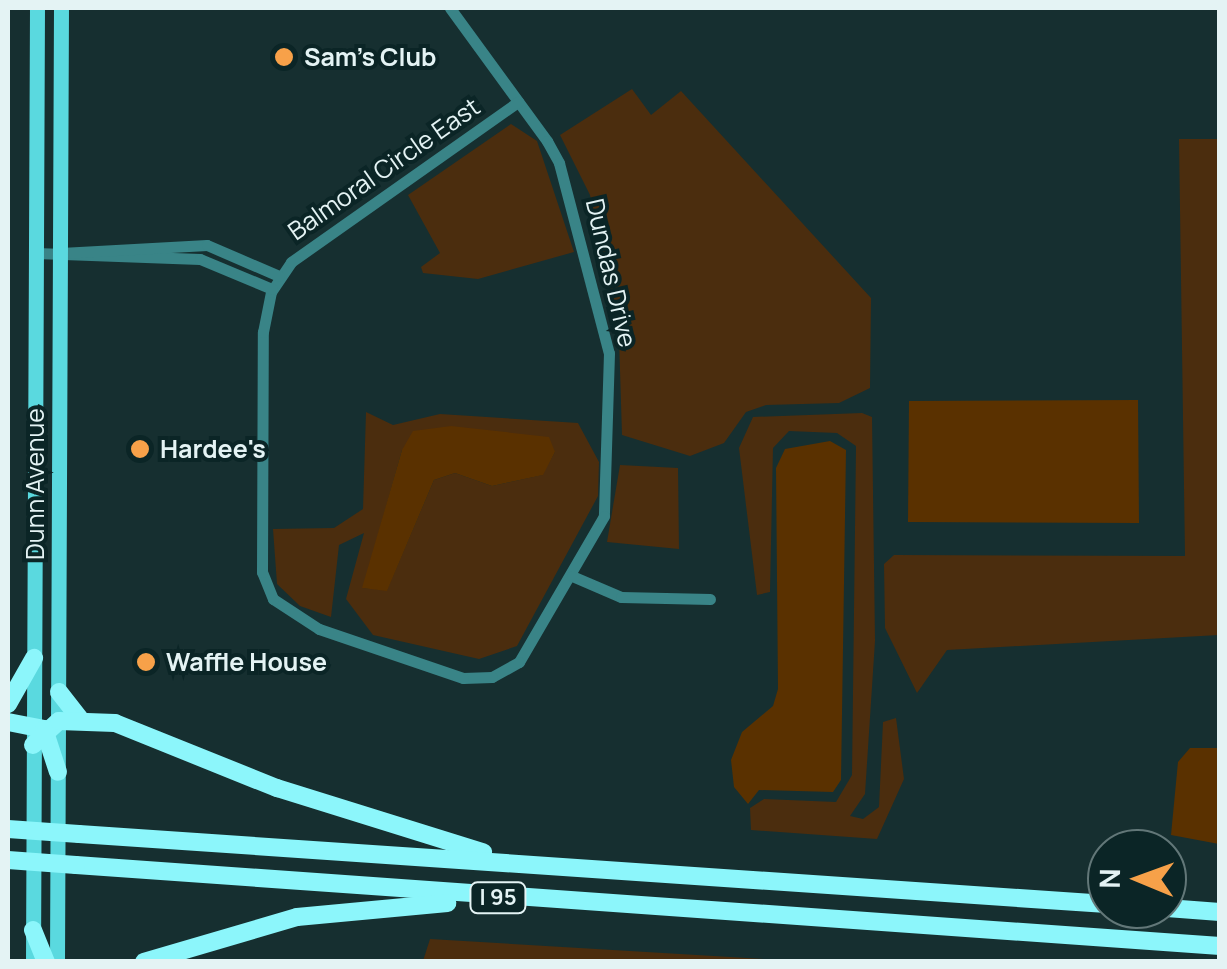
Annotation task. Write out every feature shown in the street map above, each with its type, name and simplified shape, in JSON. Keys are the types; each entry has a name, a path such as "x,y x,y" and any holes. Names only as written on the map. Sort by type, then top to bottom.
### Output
{"highway":[{"path":"8,704 34,658"},
{"path":"59,692 79,718"},
{"path":"8,722 45,724 79,718 131,728 277,788 528,863"},
{"path":"33,746 45,724"},
{"path":"45,724 58,772"},
{"name":"I 95","path":"8,829 1087,903"},
{"name":"I 95","path":"8,860 1220,946"},
{"path":"144,962 258,926 328,912 519,899"},
{"path":"1187,910 1220,912"},
{"path":"33,930 53,960"}],"main road":[{"name":"Dunn Avenue","path":"37,8 34,658 45,724"},
{"name":"Dunn Avenue","path":"45,724 59,692 62,8"},
{"path":"33,746 33,962"},
{"path":"53,960 58,772"}],"street":[{"name":"Dundas Drive","path":"272,289 263,338 266,585 283,611 319,630 478,678 519,662 572,576 608,501 609,354 564,176 518,102 450,8"},
{"name":"Balmoral Circle East","path":"272,289 280,276 319,239 518,102"},
{"path":"61,253 207,245 280,276"},
{"path":"36,253 200,259 272,289"},
{"path":"36,514 60,515"},
{"path":"572,576 621,597 710,599"}],"shaded area":[{"path":"632,89 651,115 681,91 871,298 870,388 839,403 766,405 746,412 724,443 690,456 622,435 619,338 590,195 560,135"},
{"path":"511,124 537,141 574,252 478,279 423,273 421,267 440,253 408,195"},
{"path":"1179,139 1219,139 1219,635 947,650 917,693 885,628 884,564 894,555 1185,556"},
{"path":"8,269 10,269 8,564"},
{"path":"1138,400 1139,523 908,522 909,401"},
{"path":"366,412 393,425 440,414 578,423 599,462 598,496 517,646 479,659 373,635 346,599 364,533 339,545 331,617 300,606 277,584 273,529 334,528 363,509","holes":["402,450 555,452 542,475 492,486 455,473 434,480 387,590 363,588"]},
{"path":"862,413 872,417 875,641 865,794 850,816 863,819 879,807 883,722 896,718 904,779 877,839 751,830 750,808 764,799 836,802 852,775 856,446 837,433 789,431 773,448 770,592 757,595 739,448 753,417"},
{"path":"451,426 549,437 555,452 543,475 492,486 455,473 434,480 387,591 362,588 402,450 413,431"},
{"path":"830,441 846,450 841,780 833,792 759,790 748,804 734,787 731,760 742,732 773,706 778,689 776,468 785,449"},
{"path":"620,465 678,468 679,549 607,542"},
{"path":"1190,748 1219,748 1219,844 1187,838 1187,829 1172,829 1178,762"},
{"path":"430,939 797,961 423,961"}],"place":[{"name":"Sam's Club","path":"284,57"},
{"name":"Hardee's","path":"140,449"},
{"name":"Waffle House","path":"146,662"}]}
